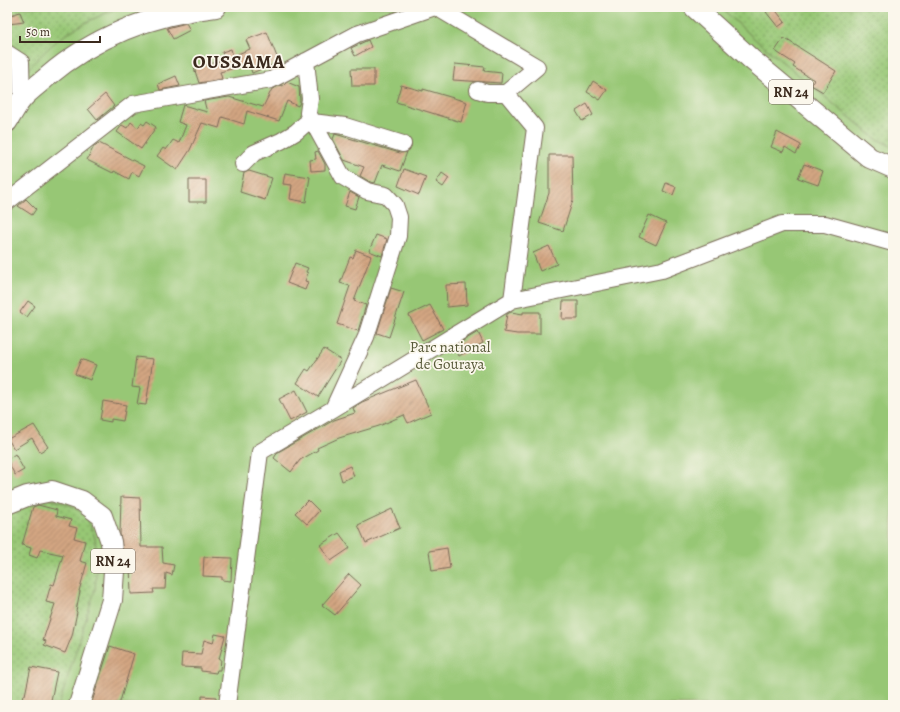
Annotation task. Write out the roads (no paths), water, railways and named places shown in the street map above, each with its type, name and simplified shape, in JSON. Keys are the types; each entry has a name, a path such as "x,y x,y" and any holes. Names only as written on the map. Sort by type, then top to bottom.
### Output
{"main road":[{"path":"7,122 22,99 64,62 99,40 131,26 184,11 216,7"},
{"name":"RN 24","path":"694,7 751,59 870,158 893,168"},
{"name":"RN 24","path":"7,504 27,496 52,491 82,501 102,516 111,542 114,571 112,600 79,705"}],"street":[{"path":"7,202 134,104 271,80 357,34 436,7 537,67 506,93 487,93 478,90"},
{"path":"7,53 21,62 22,99"},
{"path":"306,61 310,99 308,112 312,122 343,177 367,191 386,195 395,205 399,217 398,236 366,337 333,409"},
{"path":"506,93 535,128 512,300"},
{"path":"243,164 254,153 281,142 305,124 312,122 345,126 403,144"},
{"path":"227,705 260,452 512,300 662,270 782,224 825,224 893,243"}],"district":[{"name":"OUSSAMA","path":"239,62"}],"park label":[{"name":"Parc national de Gouraya","path":"450,356"}]}
